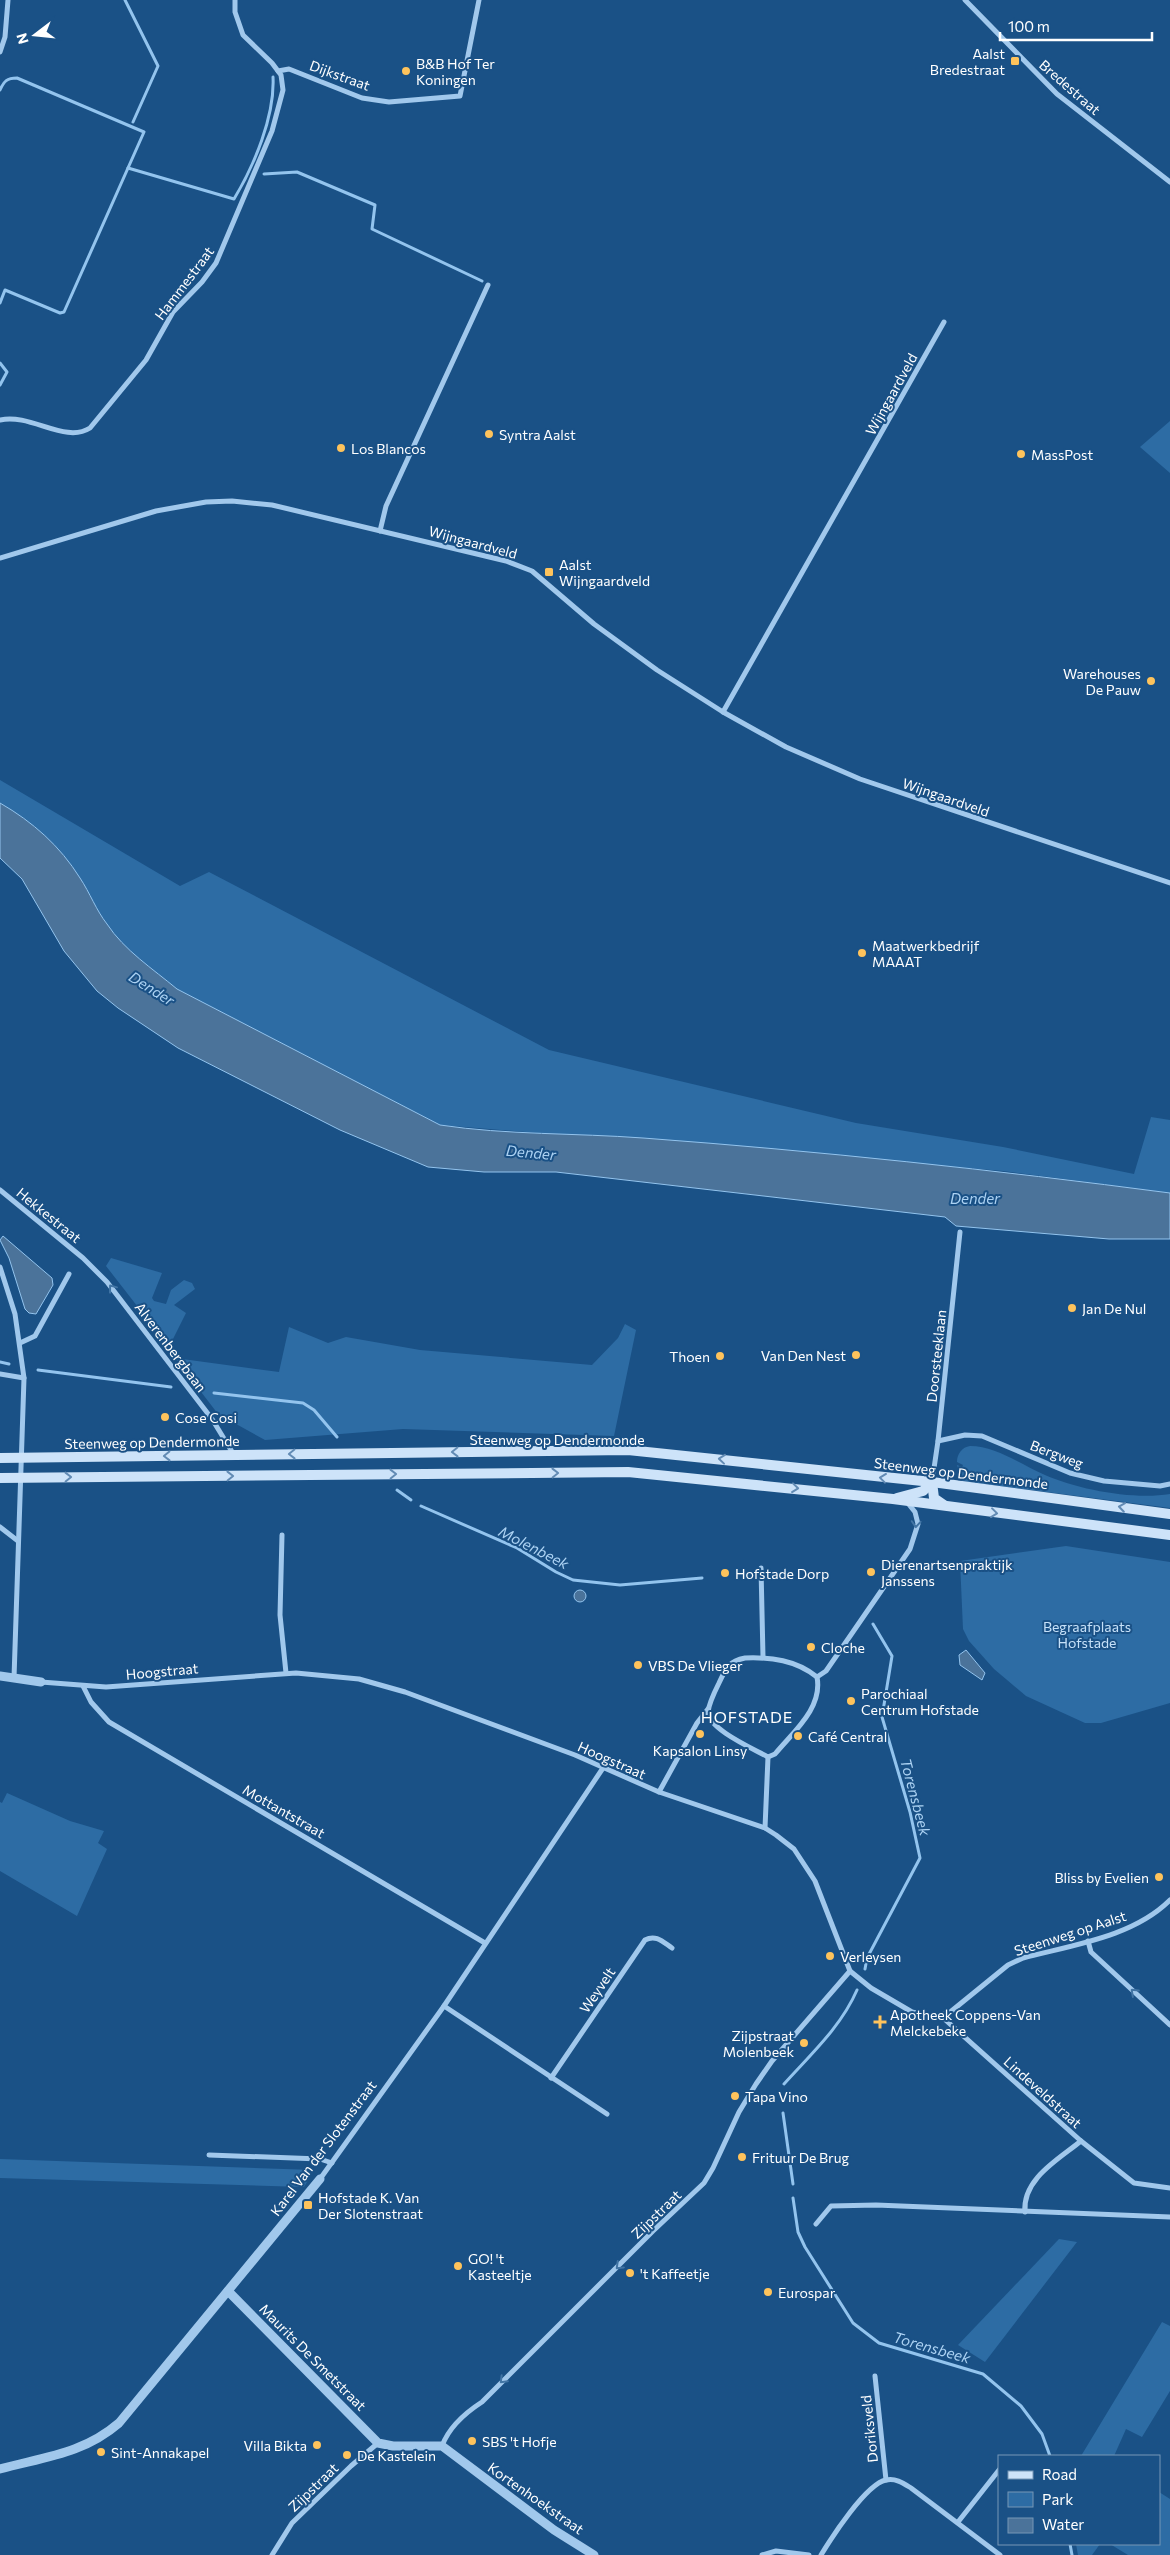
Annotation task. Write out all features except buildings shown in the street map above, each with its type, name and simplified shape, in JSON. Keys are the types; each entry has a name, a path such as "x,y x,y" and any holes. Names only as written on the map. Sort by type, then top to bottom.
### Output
{"main road":[{"name":"Steenweg op Dendermonde","path":"0,1458 628,1450 932,1482 1170,1514"},
{"path":"0,1478 628,1472 893,1500 1170,1535"},
{"path":"893,1500 923,1491 932,1482"},
{"path":"932,1482 934,1498 938,1502 956,1508"}],"street":[{"path":"0,52 5,37 8,0"},
{"path":"235,0 238,25 243,35 278,71"},
{"name":"Dijkstraat","path":"278,71 289,69 362,98 389,102 460,96 479,0"},
{"name":"Bredestraat","path":"965,0 1057,94 1170,182"},
{"name":"Hammestraat","path":"0,420 9,418 24,420 72,434 81,434 90,428 146,360 173,312 202,282 216,263 232,231 272,131 282,90 278,71"},
{"path":"380,531 386,506 488,285"},
{"name":"Wijngaardveld","path":"723,712 944,322"},
{"name":"Wijngaardveld","path":"0,558 156,511 206,502 232,501 272,505 488,556 532,571 594,624 657,670 723,712 786,747 860,779 1170,883"},
{"name":"Hekkestraat","path":"0,1190 83,1258"},
{"name":"Doorsteeklaan","path":"932,1482 960,1232"},
{"name":"Alverenbergbaan","path":"83,1258 107,1282 212,1419 234,1454"},
{"path":"0,1267 10,1296 20,1342 24,1378 23,1458 19,1478 14,1678"},
{"path":"20,1342 35,1336 69,1274"},
{"path":"0,1374 24,1378"},
{"name":"Bergweg","path":"938,1441 965,1435 982,1436 1076,1475 1127,1483 1160,1486 1170,1484"},
{"path":"817,1676 826,1671 910,1549 918,1524 916,1512 907,1502"},
{"path":"0,1527 18,1541"},
{"path":"282,1535 280,1615 286,1673"},
{"path":"760,1568 763,1657"},
{"path":"659,1792 697,1724 708,1709 726,1666 733,1660 763,1657 805,1667 817,1676 819,1686 811,1710 775,1754 768,1757"},
{"name":"Hoogstraat","path":"41,1682 106,1687 286,1673 350,1677 405,1692 575,1755 659,1792 765,1828 790,1845 805,1863 821,1893 850,1971"},
{"path":"0,1676 41,1682"},
{"name":"Mottantstraat","path":"83,1686 91,1702 109,1722 485,1943"},
{"path":"708,1709 709,1718 717,1728 768,1757"},
{"path":"765,1828 768,1757"},
{"name":"Karel Van der Slotenstraat","path":"0,2469 73,2450 101,2438 118,2423 332,2163 444,2006 602,1768"},
{"name":"Steenweg op Aalst","path":"941,2016 949,2013 1008,1965 1023,1958 1088,1941 1140,1922 1170,1900"},
{"name":"Weyvelt","path":"551,2078 645,1940 651,1937 656,1938 672,1948"},
{"path":"1088,1941 1091,1952 1170,2025"},
{"path":"850,1971 871,1988 912,2012 927,2016 941,2016"},
{"name":"Zijpstraat","path":"442,2446 453,2426 482,2402 652,2231 710,2176 739,2112 756,2084 772,2061 850,1971"},
{"path":"444,2006 607,2114"},
{"name":"Lindeveldstraat","path":"941,2016 1081,2141 1035,2179 1024,2200 1025,2212"},
{"path":"1081,2141 1134,2183 1170,2188"},
{"path":"209,2155 320,2159 332,2163"},
{"path":"816,2224 831,2206 876,2205 1170,2217"},
{"name":"Maurits De Smetstraat","path":"228,2291 378,2443"},
{"name":"Doriksveld","path":"875,2376 886,2480"},
{"path":"378,2443 394,2446 442,2446"},
{"name":"Zijpstraat","path":"272,2555 292,2523 351,2466 378,2443"},
{"name":"Kortenhoekstraat","path":"442,2446 509,2498 594,2555"},
{"path":"958,2522 998,2471"},
{"name":"Doriksveld","path":"821,2555 862,2498 872,2487 886,2480 898,2480 911,2488 1000,2555"},
{"path":"762,2555 776,2551 809,2555"}],"green space":[{"path":"1170,421 1170,473 1140,447"},
{"path":"0,780 180,886 209,872 549,1050 856,1123 1003,1147 1134,1174 1151,1117 1170,1120 1170,1193 1003,1171 440,1125 177,989 139,959 114,933 72,866 55,845 24,818 0,803"},
{"path":"111,1258 162,1273 152,1298 154,1301 166,1304 171,1290 184,1280 192,1283 195,1289 174,1305 186,1313 169,1347 106,1266"},
{"path":"625,1324 636,1330 614,1436 403,1429 265,1440 218,1414 175,1358 279,1372 289,1327 328,1343 346,1337 420,1350 592,1365 618,1338"},
{"path":"970,1446 989,1449 1045,1475 1090,1489 1140,1496 1170,1494 1170,1508 962,1481 957,1465 962,1467 963,1465 957,1462 957,1459 962,1449"},
{"name":"Begraafplaats Hofstade","path":"1066,1546 1170,1562 1170,1703 1101,1723 1085,1723 1026,1696 994,1669 969,1641 963,1629 960,1561"},
{"path":"7,1793 70,1821 104,1831 98,1843 107,1849 77,1916 0,1871 0,1802 2,1803"},
{"path":"0,2159 314,2170 304,2187 0,2178"},
{"path":"1059,2239 1077,2242 985,2362 958,2345"},
{"path":"1162,2322 1170,2326 1170,2391 1142,2437 1126,2429 1114,2455 1082,2455"},
{"path":"1160,2493 1170,2499 1170,2555 1128,2555 1112,2545 1160,2545"},
{"path":"1076,2545 1099,2545 1092,2555 1078,2555"}],"water":[{"name":"Dender","path":"0,803 24,818 55,845 72,866 114,933 139,959 177,989 440,1125 491,1131 618,1136 841,1155 1170,1193 1170,1239 1109,1239 956,1226 945,1217 556,1172 484,1172 428,1167 340,1130 178,1048 118,1008 97,991 64,951 22,879 0,858"},
{"path":"3,1236 52,1278 53,1285 36,1314 29,1313 25,1309 9,1258 0,1240"},
{"path":"582,1590 585,1591 585,1601 578,1602 575,1601 574,1594 575,1591"},
{"path":"966,1650 985,1673 982,1680 960,1665 959,1655"}],"waterway":[{"path":"125,0 158,66 133,122"},
{"path":"128,168 234,199 249,172 262,140 271,108 273,77"},
{"path":"0,90 6,81 17,78 144,132 64,312 60,313 5,290 0,303"},
{"path":"264,174 297,172 375,205 372,229 482,281"},
{"path":"0,363 7,372 0,385"},
{"path":"0,1362 9,1364"},
{"path":"38,1370 171,1387"},
{"path":"214,1393 303,1403 314,1410 337,1437"},
{"name":"Molenbeek","path":"397,1490 411,1500"},
{"name":"Molenbeek","path":"421,1506 517,1548 573,1580 620,1585 702,1578"},
{"name":"Torensbeek","path":"865,1969 867,1958 920,1858 910,1812 882,1717 892,1656 873,1624"},
{"name":"Torensbeek","path":"784,2084 834,2028 857,1990"},
{"name":"Torensbeek","path":"783,2113 793,2184"},
{"name":"Torensbeek","path":"793,2198 798,2232 805,2247 853,2323 879,2343 983,2374 1021,2406 1042,2434 1050,2455"},
{"name":"Torensbeek","path":"1070,2545 1072,2555"}],"place":[{"name":"Aalst Bredestraat","path":"1015,61"},
{"name":"B&B Hof Ter Koningen","path":"406,71"},
{"name":"Syntra Aalst","path":"489,434"},
{"name":"Los Blancos","path":"341,448"},
{"name":"MassPost","path":"1021,454"},
{"name":"Aalst Wijngaardveld","path":"549,572"},
{"name":"Warehouses De Pauw","path":"1151,681"},
{"name":"Maatwerkbedrijf MAAAT","path":"862,953"},
{"name":"Jan De Nul","path":"1072,1308"},
{"name":"Van Den Nest","path":"856,1355"},
{"name":"Thoen","path":"720,1356"},
{"name":"Cose Cosi","path":"165,1417"},
{"name":"Dierenartsenpraktijk Janssens","path":"871,1572"},
{"name":"Hofstade Dorp","path":"725,1573"},
{"name":"Cloche","path":"811,1647"},
{"name":"VBS De Vlieger","path":"638,1665"},
{"name":"Parochiaal Centrum Hofstade","path":"851,1701"},
{"name":"Kapsalon Linsy","path":"700,1734"},
{"name":"Café Central","path":"798,1736"},
{"name":"Bliss by Evelien","path":"1159,1877"},
{"name":"Verleysen","path":"830,1956"},
{"name":"Apotheek Coppens-Van Melckebeke","path":"880,2022"},
{"name":"Zijpstraat Molenbeek","path":"804,2043"},
{"name":"Tapa Vino","path":"735,2096"},
{"name":"Frituur De Brug","path":"742,2157"},
{"name":"Hofstade K. Van Der Slotenstraat","path":"308,2205"},
{"name":"GO! 't Kasteeltje","path":"458,2266"},
{"name":"'t Kaffeetje","path":"630,2273"},
{"name":"Eurospar","path":"768,2292"},
{"name":"SBS 't Hofje","path":"472,2441"},
{"name":"Villa Bikta","path":"317,2445"},
{"name":"Sint-Annakapel","path":"101,2452"},
{"name":"De Kastelein","path":"347,2455"}],"district":[{"name":"HOFSTADE","path":"747,1716"}]}
